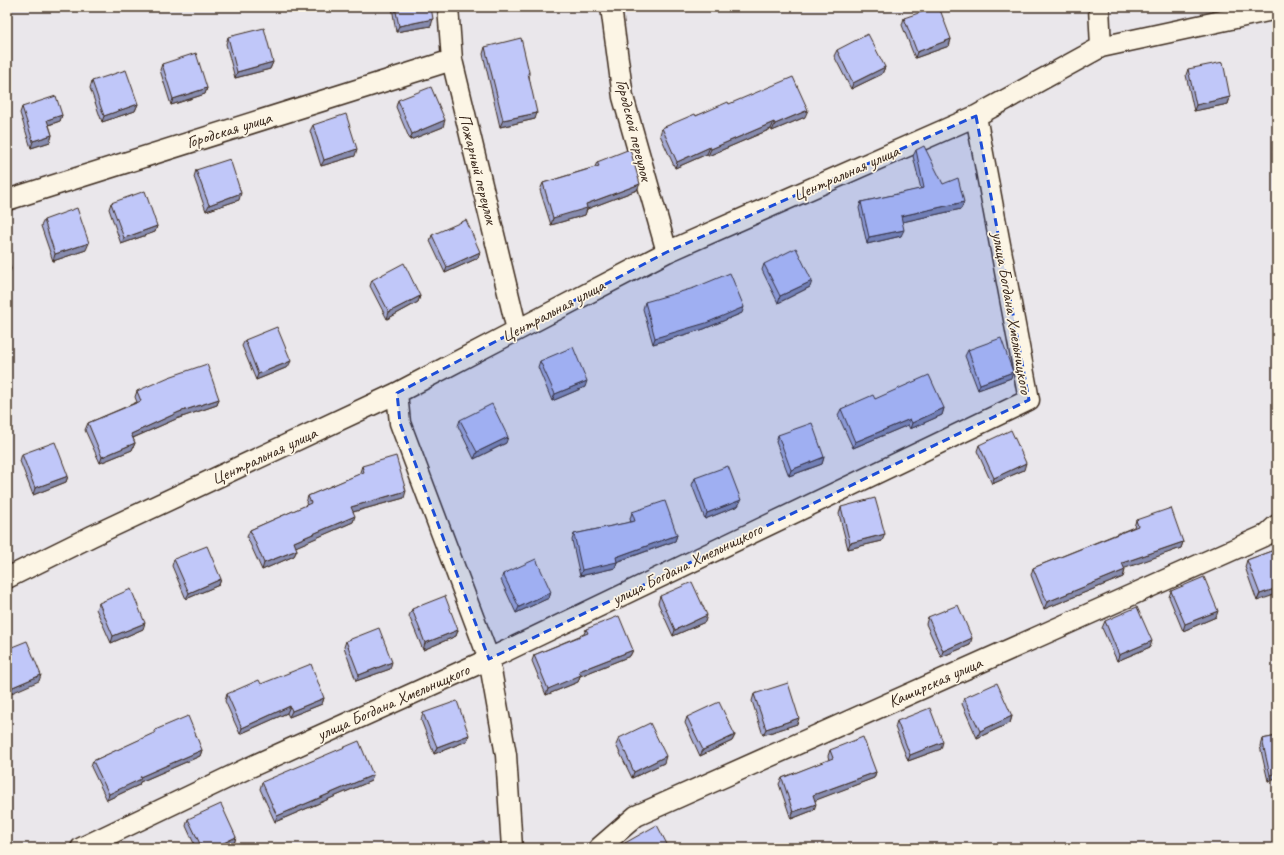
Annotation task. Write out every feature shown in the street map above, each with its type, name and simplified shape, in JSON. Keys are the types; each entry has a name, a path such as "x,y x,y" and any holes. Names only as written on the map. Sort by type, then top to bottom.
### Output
{"street":[{"name":"Пожарный переулок","path":"448,7 452,60 517,330"},
{"name":"Городской переулок","path":"611,7 623,97 667,252"},
{"path":"1099,7 1101,47"},
{"name":"Центральная улица","path":"7,578 396,393 667,252 976,116 1101,47 1277,9"},
{"name":"Городская улица","path":"7,200 452,60"},
{"name":"улица Богдана Хмельницкого","path":"81,848 246,768 489,659 1029,400 976,116"},
{"path":"396,393 400,423 489,659 506,755 512,848"},
{"name":"Каширская улица","path":"599,848 636,816 1266,535 1277,525"}],"highlighted area":[{"path":"976,116 1029,400 489,659 400,423 397,393 667,252"}],"building":[{"path":"395,7 431,7 433,19 399,26"},
{"path":"939,7 951,39 917,52 904,18"},
{"path":"264,28 273,62 237,72 228,37"},
{"path":"868,34 885,67 853,83 837,50"},
{"path":"521,38 537,113 503,120 485,47"},
{"path":"196,53 207,88 173,99 162,64"},
{"path":"1223,62 1230,97 1196,105 1188,69"},
{"path":"126,70 138,104 104,116 92,81"},
{"path":"793,77 808,110 775,124 774,122 711,149 710,147 677,162 662,128 695,114 696,116 728,102 729,104"},
{"path":"431,87 445,120 412,134 398,100"},
{"path":"56,96 62,115 47,120 52,135 33,141 22,107"},
{"path":"346,114 357,149 324,160 313,125"},
{"path":"924,146 943,184 958,178 964,202 901,216 904,230 869,237 861,202 924,188 916,150"},
{"path":"630,149 640,184 586,204 587,208 553,218 543,183 599,166 597,162"},
{"path":"230,159 241,193 209,205 196,170"},
{"path":"145,191 157,226 124,238 111,203"},
{"path":"77,208 89,243 55,254 44,220"},
{"path":"466,220 480,252 447,267 432,235"},
{"path":"796,248 812,281 780,296 764,264"},
{"path":"7,256 11,269 7,270"},
{"path":"404,263 420,296 389,312 372,280"},
{"path":"730,273 744,307 706,323 655,338 645,302 694,288"},
{"path":"277,327 291,361 258,374 245,340"},
{"path":"1001,338 1013,372 980,384 968,350"},
{"path":"573,347 587,381 555,394 540,361"},
{"path":"207,364 219,399 179,412 131,434 135,443 102,457 88,423 141,401 137,391 169,377"},
{"path":"929,375 944,408 912,423 910,419 855,442 841,409 873,395 875,399"},
{"path":"492,404 508,437 477,452 460,420"},
{"path":"812,423 824,457 791,470 778,435"},
{"path":"1011,430 1026,463 994,478 979,445"},
{"path":"55,442 68,476 35,488 22,454"},
{"path":"396,456 406,491 351,507 355,516 294,542 297,550 264,563 250,530 311,503 308,496 364,472 362,466"},
{"path":"728,466 741,500 707,513 695,478"},
{"path":"875,498 885,534 850,543 841,507"},
{"path":"665,501 677,535 616,557 617,562 582,570 574,534 635,521 632,512"},
{"path":"1171,508 1183,542 1122,563 1125,570 1047,602 1033,568 1138,526 1136,520"},
{"path":"207,546 221,579 189,593 174,559"},
{"path":"1277,549 1277,588 1260,594 1247,560"},
{"path":"536,559 551,592 519,607 503,574"},
{"path":"1204,577 1218,611 1185,624 1171,591"},
{"path":"692,582 707,615 675,630 660,596"},
{"path":"131,589 145,623 113,636 99,603"},
{"path":"445,596 458,630 425,643 412,609"},
{"path":"958,605 972,638 943,651 928,617"},
{"path":"1137,607 1152,641 1119,655 1105,621"},
{"path":"619,616 633,650 579,671 581,675 548,689 534,655 588,633 586,629"},
{"path":"379,628 392,662 359,675 346,641"},
{"path":"27,641 41,675 8,689 7,649"},
{"path":"311,664 324,698 292,711 290,706 242,728 227,694 259,680 261,684"},
{"path":"788,683 799,718 766,729 754,694"},
{"path":"997,683 1012,716 980,731 964,698"},
{"path":"457,701 469,735 437,747 423,713"},
{"path":"719,702 735,735 703,750 687,717"},
{"path":"930,708 943,742 910,755 897,721"},
{"path":"188,716 202,750 140,777 141,779 109,794 93,761 156,732 155,730"},
{"path":"650,723 666,756 634,772 619,738"},
{"path":"1277,736 1277,773 1270,775 1262,739"},
{"path":"863,737 876,772 813,795 816,804 793,812 782,778 833,758 830,750"},
{"path":"359,741 373,775 277,816 262,782"},
{"path":"221,804 236,837 213,848 202,848 188,819"},
{"path":"657,825 669,848 628,848 625,843"},
{"path":"483,841 484,848 450,848"}]}
